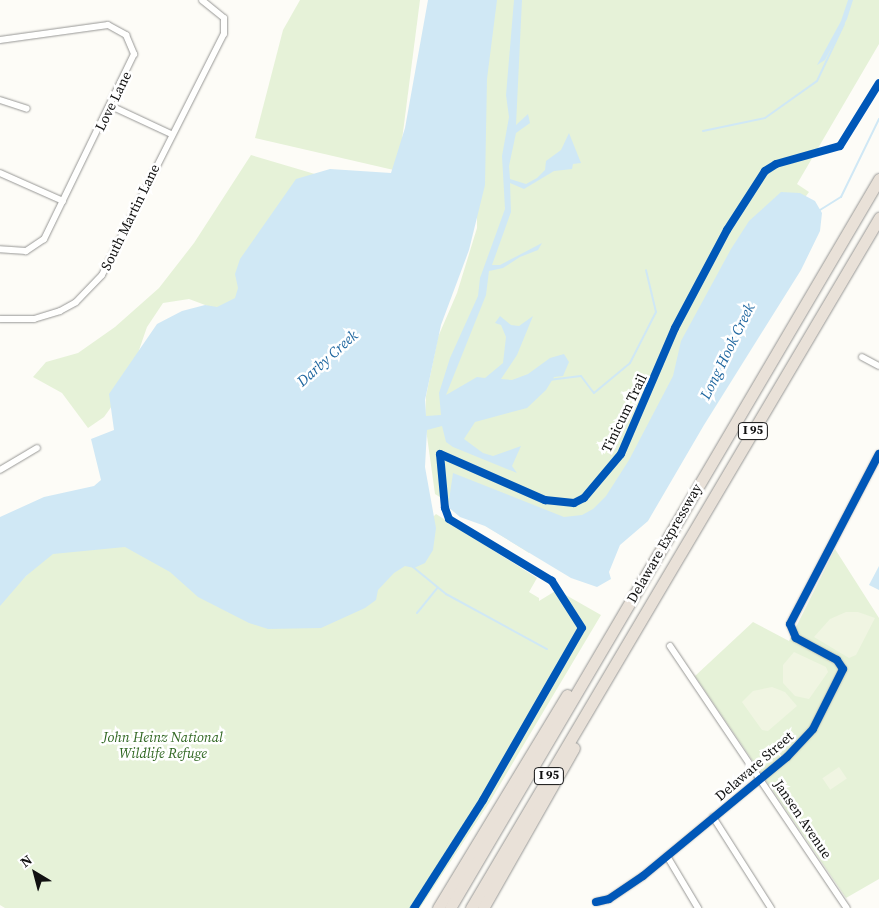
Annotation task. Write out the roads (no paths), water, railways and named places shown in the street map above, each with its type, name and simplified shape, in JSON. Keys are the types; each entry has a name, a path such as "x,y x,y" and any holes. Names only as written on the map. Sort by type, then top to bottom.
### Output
{"highway":[{"name":"Delaware Expressway","path":"450,908 879,179"},
{"name":"Delaware Expressway","path":"471,908 879,218"},
{"path":"438,908 546,727 630,601"},
{"path":"483,908 597,707 628,644"},
{"path":"434,908 450,888"}],"street":[{"name":"South Martin Lane","path":"0,320 15,321 51,315 76,302 94,285 107,266 171,134 226,27 218,10 202,0"},
{"name":"Love Lane","path":"0,40 102,25 117,28 129,40 134,54 111,106 44,239 36,246 21,252 0,249"},
{"path":"0,100 27,110"},
{"path":"111,106 171,134"},
{"path":"0,173 63,201"},
{"path":"862,357 879,366"},
{"path":"1,467 37,448"},
{"name":"Delaware Street","path":"596,902 609,899 667,856 806,739 842,674 839,662 796,638 790,627 879,454"},
{"name":"Jansen Avenue","path":"670,646 761,778 847,908"},
{"path":"713,818 771,908"},
{"path":"667,856 698,908"}],"water":[{"name":"Darby Creek","path":"428,0 497,0 487,79 485,185 469,250 441,325 425,400 426,416 441,415 439,393 450,358 478,296 480,278 505,209 502,156 509,117 506,95 514,0 522,0 516,125 528,114 530,123 516,133 509,166 510,179 526,184 537,178 545,170 546,161 561,150 569,133 581,163 573,164 572,169 554,171 524,189 510,183 511,212 492,265 500,265 542,243 538,250 520,257 503,268 489,271 486,295 446,395 477,377 485,378 503,363 506,337 501,325 495,323 500,316 511,325 519,326 533,316 517,355 501,379 512,380 528,374 550,358 564,354 569,362 563,376 554,377 546,390 527,408 475,422 464,439 483,453 493,456 521,446 512,466 517,473 453,447 446,442 442,426 427,430 425,467 436,528 433,550 425,563 414,568 405,566 394,573 378,590 376,600 365,608 321,628 268,629 249,623 198,597 170,572 125,547 53,554 26,576 0,606 0,517 44,497 94,486 101,480 91,439 114,430 109,394 157,324 182,311 205,305 217,307 235,298 238,288 235,274 240,259 296,179 330,169 391,173 405,128"},
{"path":"848,0 853,0 847,19 825,60 817,65 841,21"},
{"path":"781,192 800,193 815,201 822,213 820,231 801,270 704,425 648,521 620,545 609,572 611,579 597,587 571,578 485,526 460,517 448,507 453,473 564,517 582,515 593,509 606,496 629,460 673,376 681,341 731,249 749,221"},
{"path":"879,566 879,590 869,585"}],"waterway":[{"path":"703,131 765,118 817,81 844,24"},
{"name":"Long Hook Creek","path":"820,210 841,197 879,119"},
{"path":"549,380 581,376 594,393 630,363 656,312 646,270"},
{"path":"413,567 446,594 547,649"},
{"path":"417,613 438,587"}],"park label":[{"name":"John Heinz National Wildlife Refuge","path":"163,746"}]}
